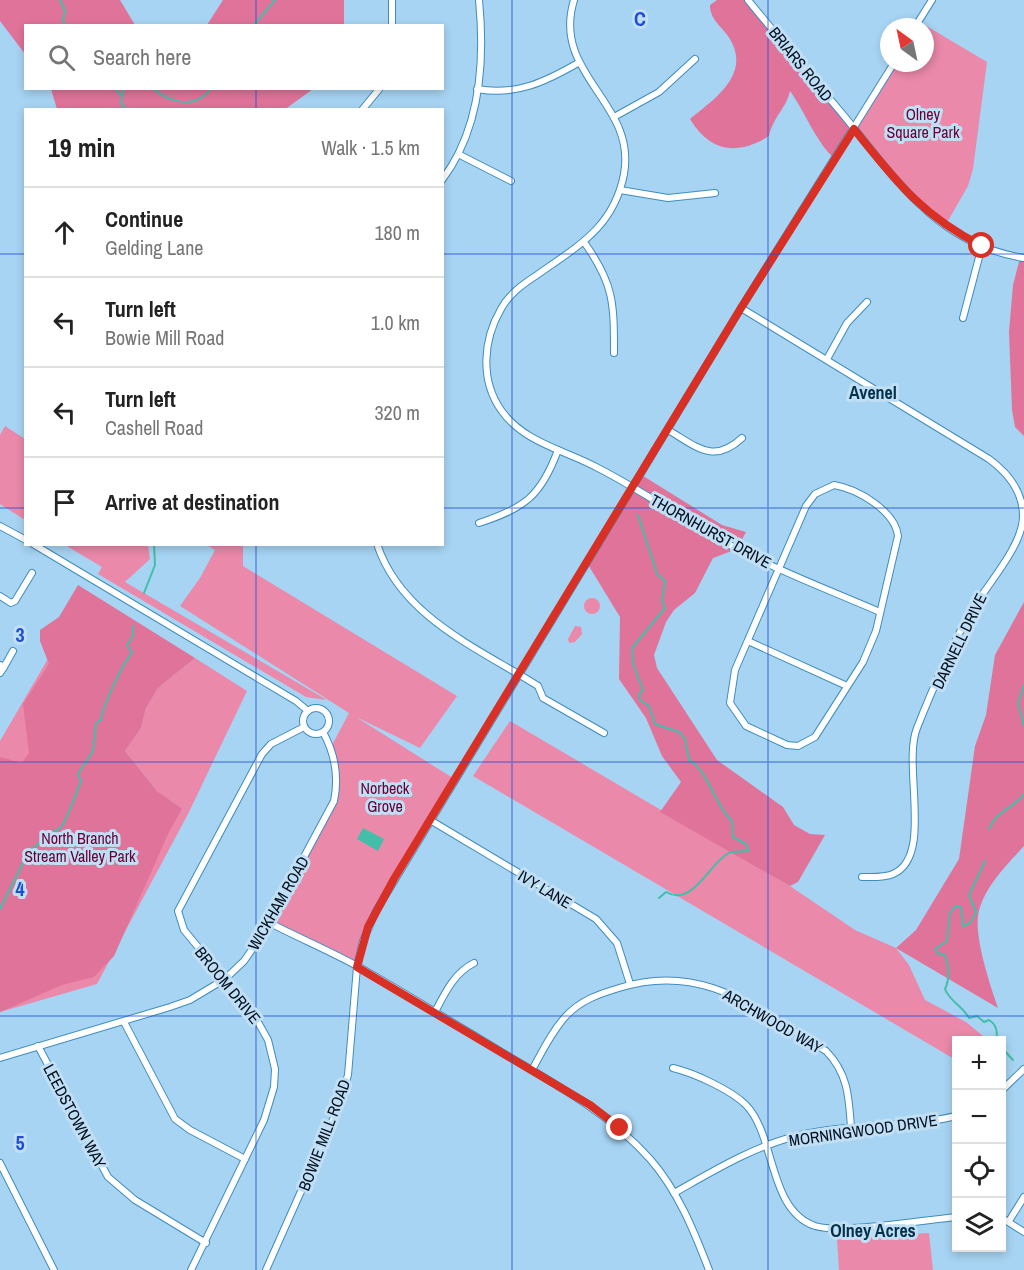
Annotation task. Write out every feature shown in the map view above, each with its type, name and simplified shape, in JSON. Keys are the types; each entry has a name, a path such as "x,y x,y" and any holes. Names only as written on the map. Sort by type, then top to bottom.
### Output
{"street":[{"path":"392,0 392,24"},
{"path":"444,177 460,155 474,114 477,89 479,0"},
{"name":"THORNHURST DRIVE","path":"574,0 569,24 570,37 578,63 614,117 621,134 625,155 620,190 608,218 584,242 511,295 492,326 487,347 489,383 501,410 517,428 558,450 596,466 740,551 880,612"},
{"name":"BRIARS ROAD","path":"748,0 912,200 945,226 982,246 1024,258"},
{"path":"921,18 932,0"},
{"path":"614,117 659,92 695,59"},
{"path":"477,89 496,93 531,87 578,63"},
{"name":"BOWIE MILL ROAD","path":"266,1270 335,1115 348,1075 357,967 363,941 376,911 741,308 889,72"},
{"path":"364,108 378,90"},
{"path":"460,155 511,181"},
{"path":"620,190 668,198 715,193"},
{"path":"584,242 601,266 611,290 614,353"},
{"path":"963,318 982,246"},
{"path":"827,358 847,323 867,302"},
{"name":"DARNELL DRIVE","path":"741,308 827,358 996,464 1013,482 1023,515 1019,535 967,618 916,729 910,756 915,842 911,857 903,868 891,874 862,878"},
{"path":"668,430 704,451 718,453 730,449 742,438"},
{"path":"479,523 507,514 532,499 543,485 558,450"},
{"path":"834,486 847,488 890,515 897,528 895,551 880,612 863,662 815,737 798,746 779,741 746,726 730,704 732,678 806,506 815,494 834,486"},
{"path":"0,526 24,539"},
{"path":"36,546 203,646 216,651 218,655 308,711"},
{"path":"378,546 390,574 405,597 454,635 538,686 543,698 604,733"},
{"path":"0,596 11,603 15,601 32,573"},
{"path":"748,641 847,686"},
{"path":"1,668 13,651"},
{"path":"316,708 327,714 328,726 323,732 313,734 304,727 304,717 308,711 316,708"},
{"name":"BROOM DRIVE","path":"191,1270 206,1243 271,1103 275,1069 262,1027 184,930 178,911 262,754 271,744 304,727"},
{"name":"WICKHAM ROAD","path":"0,1058 190,1000 225,979 244,961 270,923 334,801 337,786 335,766 331,747 323,732"},
{"name":"IVY LANE","path":"430,820 596,919 617,943 630,984"},
{"path":"278,908 278,918 286,931"},
{"path":"270,923 357,967 435,1012 590,1105 620,1128 650,1159 674,1193 691,1225 709,1270"},
{"path":"435,1012 455,978 463,969 474,963"},
{"name":"ARCHWOOD WAY","path":"532,1070 553,1033 573,1009 593,996 630,984 671,979 710,985 732,995 826,1051 838,1063 845,1077 851,1128"},
{"path":"124,1022 175,1119 190,1130 245,1159"},
{"name":"LEEDSTOWN WAY","path":"38,1046 108,1178 135,1200 206,1243"},
{"path":"673,1068 696,1074 744,1103 753,1116 782,1193 792,1209 804,1221 833,1229 952,1217"},
{"path":"1006,1086 1024,1069"},
{"name":"MORNINGWOOD DRIVE","path":"674,1193 730,1161 765,1146 801,1135 952,1117"},
{"path":"0,1163 54,1270"},
{"path":"1009,1221 1024,1197"},
{"path":"1006,1220 1024,1232"}],"green space":[{"path":"0,0 120,0 134,24 24,24 24,53 0,21"},
{"path":"223,0 344,0 344,24 208,24"},
{"path":"717,0 748,0 854,129 834,158 822,144 790,91 769,136 757,142 735,148 725,147 715,144 698,130 690,119 728,84 734,73 736,62 735,49 712,14 710,5"},
{"name":"Olney Square Park","path":"934,31 987,62 973,169 968,186 945,226 912,200 854,129 888,72 934,72"},
{"path":"51,90 312,90 287,108 57,108"},
{"path":"1020,258 1024,258 1024,436 1015,427 1012,410 1009,332 1013,285"},
{"path":"5,426 24,438 24,519 0,504 0,435"},
{"path":"640,474 722,525 746,532 737,549 713,558 695,593 674,610 666,622 654,655 657,668 717,760 783,807 794,825 810,834 825,835 798,882 790,886 660,812 681,782 662,756 646,718 619,679 620,617 587,563"},
{"path":"67,546 148,546 150,559 125,582 327,700 306,697 98,574 102,567"},
{"name":"Norbeck Grove","path":"209,546 243,546 243,566 457,696 420,748 356,717 456,780 376,911 357,967 270,923 329,815 337,786 331,747 349,713 180,606 200,578 215,550"},
{"name":"North Branch Stream Valley Park","path":"78,585 195,658 158,688 146,708 141,728 125,751 157,791 182,809 168,834 114,956 94,977 62,985 0,1012 0,757 22,763 29,753 23,704 49,664 40,641 40,630 59,617"},
{"name":"North Branch Stream Valley Park","path":"87,592 107,770 184,812 157,791 125,751 141,728 146,708 158,688 195,658 247,691 188,814 97,984 0,1012 0,741"},
{"path":"592,598 600,606 592,614 584,606"},
{"path":"1024,602 1024,846 1003,869 984,896 978,916 981,950 998,1008 896,948 916,930 959,859 975,746 986,715 995,655"},
{"path":"575,626 581,627 582,634 575,642 569,643 568,639"},
{"path":"510,721 790,886 855,930 896,948 909,965 925,1000 966,1022 983,1036 952,1036 952,1058 473,776"},
{"path":"929,1233 933,1270 839,1270 837,1239"}],"shaded area":[{"path":"363,828 384,839 378,851 357,839"}],"waterway":[{"path":"60,0 65,11 64,24"},
{"path":"255,24 275,0"},
{"path":"116,90 121,95"},
{"path":"124,90 121,103 124,108"},
{"path":"155,90 183,102 198,99 209,90"},
{"path":"638,515 657,574 665,581 662,601 665,608 632,648 633,664 643,690 639,694 640,700 649,706 655,724 679,732 685,739 689,760 701,771 720,806 732,821 733,837 746,844 749,850 727,854 700,883 684,894 675,895 666,892 659,898"},
{"path":"144,593 155,565 154,546"},
{"path":"0,909 30,849 46,835 60,828 65,820 81,781 78,774 93,751 96,723 101,720 113,685 132,653 127,645 133,636 133,626"},
{"path":"1024,685 1018,703 1024,726"},
{"path":"989,829 996,818 1024,794"},
{"path":"985,861 969,895 976,912 970,923 963,926 961,907 955,907 950,913 947,941 935,949 937,953 945,955 948,968 945,989 947,993 969,1018 977,1016 984,1022 989,1020 992,1022 996,1028 997,1036"},
{"path":"1006,1052 1013,1060"}],"district":[{"name":"Avenel","path":"873,392"},
{"name":"Olney Acres","path":"873,1230"}],"route":[{"path":"620,1128 590,1105 357,967 368,927 394,879 499,710 741,308 854,129 912,200 945,226 982,246"}]}
